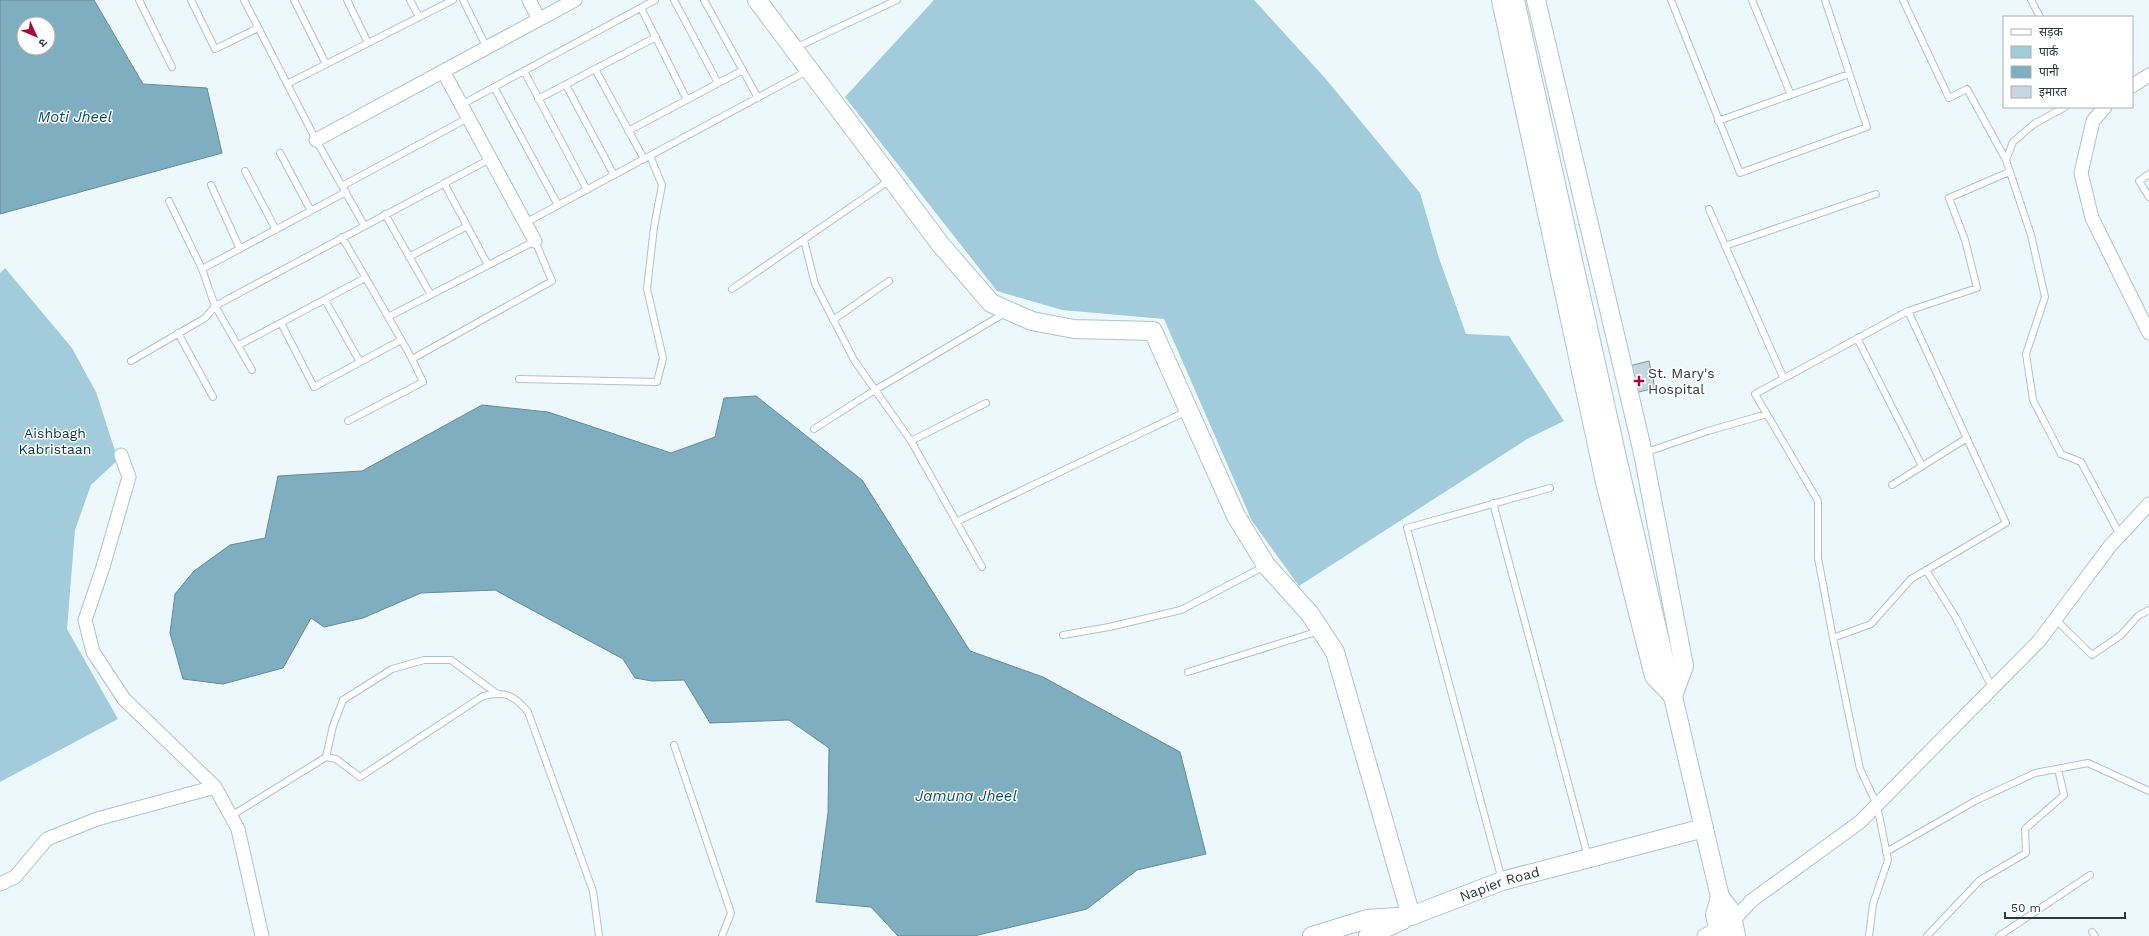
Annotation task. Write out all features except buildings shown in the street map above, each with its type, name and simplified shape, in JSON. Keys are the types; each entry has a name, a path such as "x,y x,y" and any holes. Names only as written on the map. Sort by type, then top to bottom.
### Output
{"main road":[{"path":"757,0 941,245 991,303 1032,321 1074,330 1153,331 1236,516 1266,565 1310,614 1335,652 1411,916 1378,934 1368,936"},
{"path":"1501,0 1605,482 1654,676 1673,696"},
{"path":"1515,0 1673,696 1697,830 1720,897 1715,916 1722,931"},
{"path":"1536,0 1643,454 1684,666 1673,696"},
{"name":"Napier Road","path":"1312,936 1367,920 1411,916 1502,881 1697,830"}],"street":[{"path":"529,0 539,19"},
{"path":"316,140 575,0"},
{"path":"443,71 535,241"},
{"path":"2133,85 2149,75"},
{"path":"2100,109 2093,121 2081,173 2092,218 2149,333"},
{"path":"121,455 129,477 103,567 85,620 93,652 124,699 215,787 238,829 262,936"},
{"path":"1722,931 1751,901 1860,822 1993,689 2039,641 2120,535 2149,504"},
{"path":"0,884 15,877 47,839 97,819 215,787"}],"lane":[{"path":"139,0 172,67"},
{"path":"191,0 215,49 258,28"},
{"path":"244,0 316,140 364,225"},
{"path":"294,0 326,64"},
{"path":"346,0 368,43"},
{"path":"410,0 419,17"},
{"path":"288,84 453,0"},
{"path":"463,0 487,48"},
{"path":"461,105 655,0"},
{"path":"674,0 718,83"},
{"path":"704,0 758,98"},
{"path":"793,49 897,0"},
{"path":"1671,0 1740,173 1867,127 1825,0"},
{"path":"1752,0 1791,95"},
{"path":"1903,0 1948,98 1967,89 2006,160 2031,235 2045,297 2026,354 2033,400 2061,454 2081,462 2120,535"},
{"path":"2031,0 2039,16"},
{"path":"641,8 687,100"},
{"path":"538,99 656,37"},
{"path":"595,69 644,159"},
{"path":"628,131 743,70"},
{"path":"525,223 809,70"},
{"path":"524,71 586,190"},
{"path":"1718,121 1849,74"},
{"path":"566,85 614,175"},
{"path":"494,87 558,205"},
{"path":"2006,160 2013,142 2034,124 2063,108"},
{"path":"342,186 468,118"},
{"path":"280,153 311,211"},
{"path":"519,379 657,382 663,358 647,290 654,227 662,185 650,156"},
{"path":"131,361 205,318 215,306 490,158"},
{"path":"245,171 276,230"},
{"path":"1869,936 1873,904 1888,860 1876,805 1860,769 1818,558 1818,501 1755,394 1783,377 1908,311 1977,288 1965,240 1949,198 2009,172"},
{"path":"2149,174 2139,181 2149,197"},
{"path":"732,289 891,179"},
{"path":"444,183 488,265"},
{"path":"211,185 240,249"},
{"path":"202,269 346,192"},
{"path":"1725,246 1876,194"},
{"path":"169,201 202,269 215,306 252,370"},
{"path":"1709,209 1783,377"},
{"path":"385,214 430,295"},
{"path":"409,257 467,226"},
{"path":"342,237 412,359 423,382 348,421"},
{"path":"804,240 815,284 854,360 911,441 982,567"},
{"path":"388,317 535,241 552,281 412,359"},
{"path":"239,346 365,278"},
{"path":"833,320 889,280"},
{"path":"325,300 360,362"},
{"path":"814,429 875,390 1008,311"},
{"path":"1834,638 1871,624 1911,579 2006,523 1908,311"},
{"path":"281,323 314,386 401,340"},
{"path":"178,333 213,397"},
{"path":"1857,338 1922,466"},
{"path":"911,441 986,403"},
{"path":"956,522 1189,410"},
{"path":"1643,454 1708,431 1767,414"},
{"path":"1892,485 1967,438"},
{"path":"1502,881 1406,528 1550,488"},
{"path":"1493,503 1588,858"},
{"path":"1063,635 1109,627 1181,610 1266,565"},
{"path":"1926,570 1956,618 1993,689"},
{"path":"2056,620 2092,655 2121,635 2138,616 2149,610"},
{"path":"1188,672 1321,630"},
{"path":"326,757 333,726 343,700 392,669 424,660 450,660 496,693"},
{"path":"231,816 326,757 336,759 360,777 483,696 496,693 505,694 518,700 528,712 593,891 599,936"},
{"path":"674,745 731,913 722,936"},
{"path":"1886,852 1975,801 2035,773 2088,763 2149,791"},
{"path":"1927,936 1980,880 2026,853 2025,829 2064,795 2058,769"},
{"path":"1999,936 2090,875"}],"green space":[{"path":"934,0 1254,0 1325,78 1420,193 1439,258 1466,334 1509,336 1564,421 1527,439 1299,586 1252,521 1164,319 1062,310 997,291 845,97"},
{"name":"Aishbagh Kabristaan","path":"5,268 72,348 96,392 118,460 91,485 75,530 67,629 118,719 0,782 0,273"}],"water":[{"name":"Moti Jheel","path":"0,0 94,0 143,84 207,88 222,153 0,214"},
{"name":"Jamuna Jheel","path":"756,396 862,480 970,651 1043,677 1180,752 1206,854 1137,870 1087,909 974,936 898,936 871,907 816,902 828,813 829,748 789,720 710,723 684,680 652,681 635,678 623,659 495,590 421,593 363,618 324,627 311,618 283,668 223,684 183,679 170,633 175,594 194,571 230,545 265,538 278,476 362,471 482,405 548,412 671,453 715,437 724,398"}],"place":[{"name":"St. Mary's Hospital","path":"1639,381"}]}
